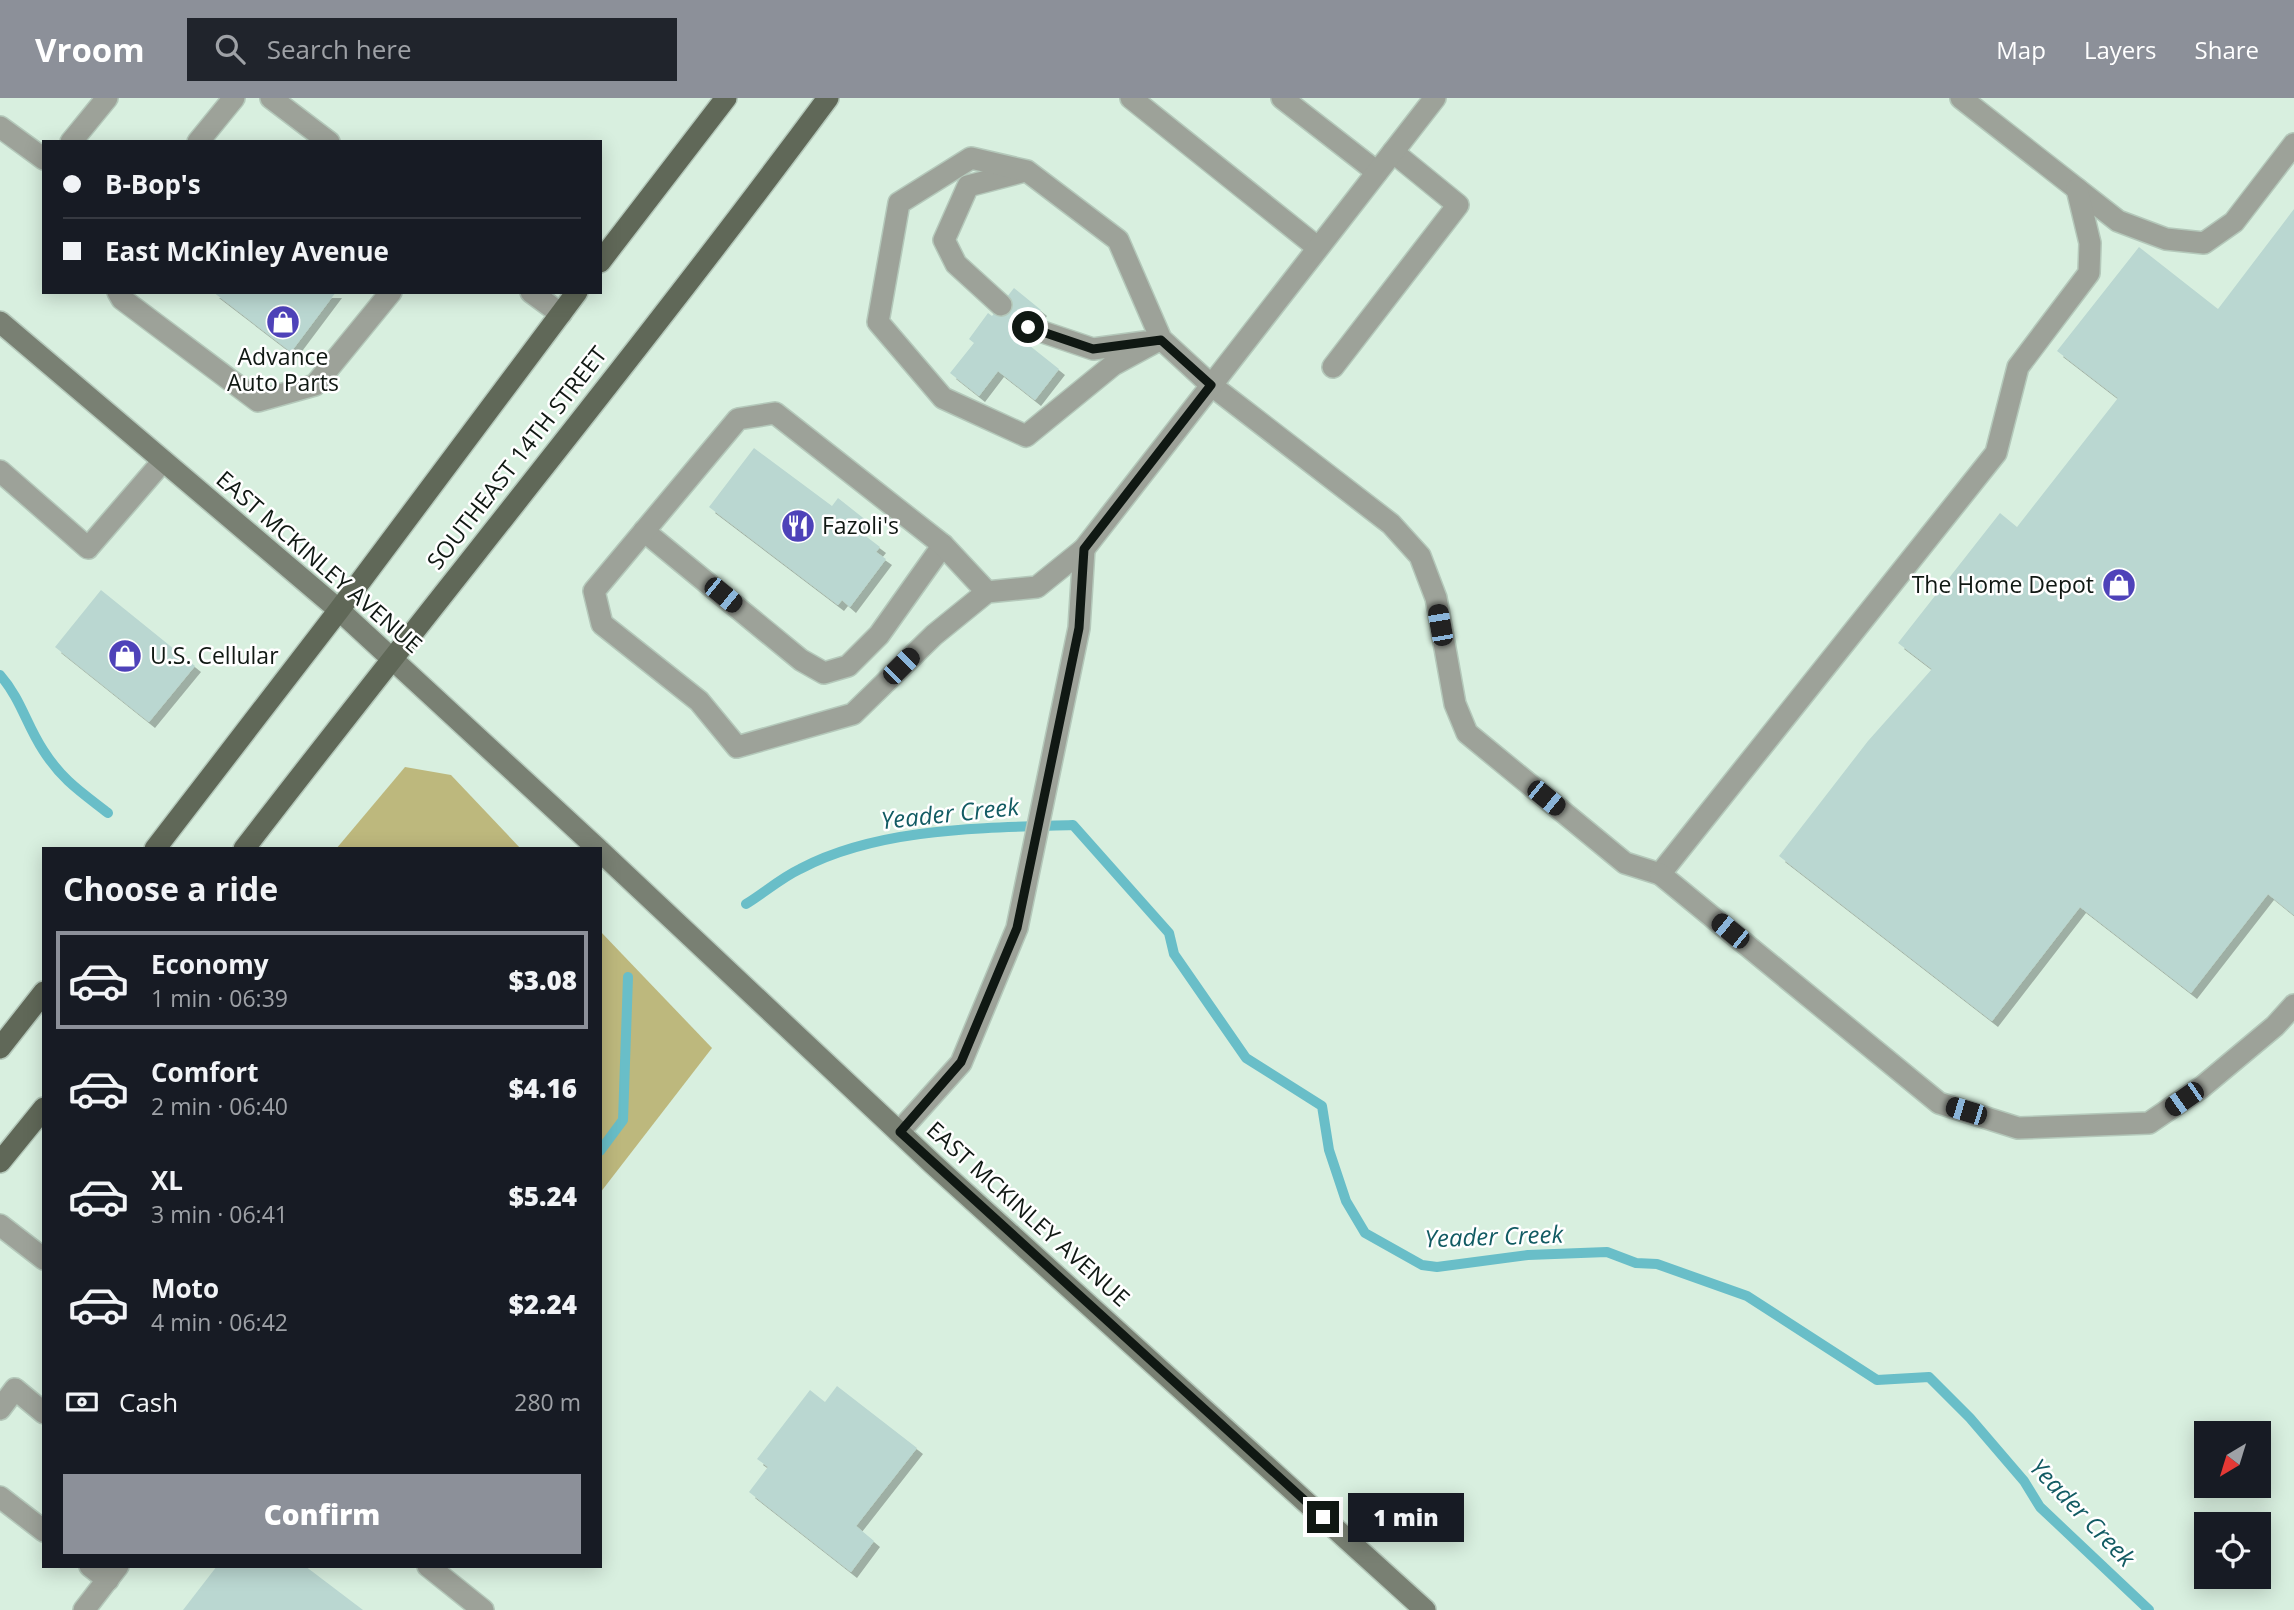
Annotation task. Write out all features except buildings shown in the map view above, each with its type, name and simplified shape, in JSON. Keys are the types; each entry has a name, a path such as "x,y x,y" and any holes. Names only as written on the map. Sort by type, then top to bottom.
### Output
{"main road":[{"path":"602,259 726,98"},
{"name":"SOUTHEAST 14TH STREET","path":"246,847 391,658 724,238 828,98"},
{"path":"157,847 339,610 576,294"},
{"name":"EAST MCKINLEY AVENUE","path":"0,322 339,610 596,847"},
{"name":"EAST MCKINLEY AVENUE","path":"602,853 900,1132 1425,1610"},
{"path":"0,1048 42,995"},
{"path":"0,1162 42,1110"}],"street":[{"path":"73,140 107,98"},
{"path":"200,140 234,98"},
{"path":"271,98 326,140"},
{"path":"1131,98 1317,247"},
{"path":"1282,98 1377,172"},
{"path":"986,592 943,545 775,413 738,419 594,591 603,624 699,701 737,747 853,714 934,635 986,592 1037,587 1084,549 1435,98"},
{"path":"1961,98 2118,221 2166,239 2204,243 2234,222 2294,144"},
{"path":"0,127 42,158"},
{"path":"1333,367 1458,205 1393,152"},
{"path":"1161,340 1113,365 1026,436 943,398 878,322 899,203 971,158 1027,171 1118,240 1161,340 1211,385 1391,524 1420,556 1436,598 1455,704 1467,733 1625,863 1660,874 1939,1103 2018,1128 2149,1123 2202,1087 2275,1026 2294,1005"},
{"path":"1001,304 956,264 944,240 968,186 1027,171"},
{"path":"1660,874 1996,453 2018,367 2089,273 2090,243 2077,189"},
{"path":"119,294 122,299 258,401 316,385 389,294"},
{"path":"534,294 561,314"},
{"path":"1028,327 1093,349 1161,340"},
{"path":"0,471 88,548 163,461"},
{"path":"644,531 801,660 824,673 848,666 879,635 943,545"},
{"path":"900,1132 961,1062 1017,928 1079,628 1084,549"},
{"path":"0,1225 42,1257"},
{"path":"0,1409 15,1389 42,1411"},
{"path":"0,1497 42,1529"},
{"path":"430,1568 483,1610"},
{"path":"84,1610 113,1573"}],"shaded area":[{"path":"405,767 451,775 519,847 338,847"},
{"path":"602,933 712,1048 602,1190"}],"waterway":[{"name":"Yeader Creek","path":"0,675 57,770 108,813"},
{"name":"Yeader Creek","path":"746,904 800,869 831,855 864,845 933,832 1073,825 1169,933 1174,954 1246,1058 1322,1106 1329,1150 1346,1201 1365,1233 1422,1265 1437,1267 1528,1255 1607,1252 1636,1263 1657,1264 1747,1296 1877,1380 1929,1377 1970,1418 2024,1481 2040,1507 2149,1610"},
{"name":"Yeader Creek","path":"602,1148 623,1120 628,977"}],"place":[{"name":"Advance Auto Parts","path":"283,322"},
{"name":"Fazoli's","path":"798,526"},
{"name":"The Home Depot","path":"2119,585"},
{"name":"U.S. Cellular","path":"125,656"}],"route":[{"path":"1028,327 1093,349 1161,340 1211,385 1084,549 1079,628 1017,928 961,1062 900,1132 1323,1517"}]}
